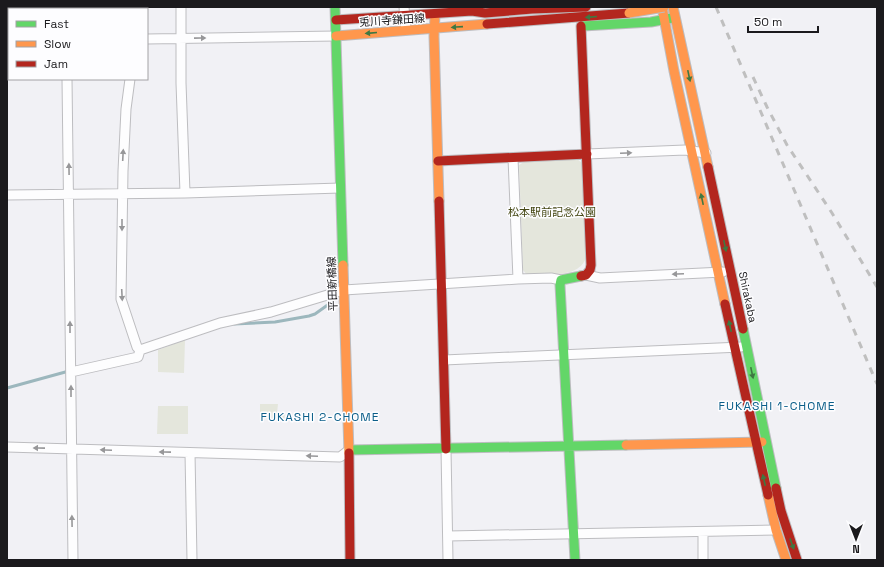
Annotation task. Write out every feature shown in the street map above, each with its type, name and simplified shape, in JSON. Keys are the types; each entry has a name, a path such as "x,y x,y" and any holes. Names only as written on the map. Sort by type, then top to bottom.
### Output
{"street":[{"path":"181,7 181,82 185,193"},
{"name":"平田新橋線","path":"335,7 349,450 350,560"},
{"path":"472,11 487,7"},
{"name":"兎川寺鎌田線","path":"336,20 404,12 435,14 472,11 485,12 586,7"},
{"path":"663,7 668,40 734,348 776,530 786,560"},
{"name":"兎川寺鎌田線","path":"336,36 629,14 663,7"},
{"name":"Shirakaba","path":"673,7 706,153 766,442 784,522 797,560"},
{"path":"404,12 406,30"},
{"path":"435,14 434,29 442,284 448,560"},
{"path":"480,25 508,28 581,26 651,22 676,17"},
{"path":"581,26 591,265 590,270 586,275"},
{"path":"148,39 336,36"},
{"path":"68,80 73,560"},
{"path":"71,369 138,357 139,352 121,299 122,194 126,109 130,80"},
{"path":"438,161 692,150 706,153"},
{"path":"513,158 518,279"},
{"path":"7,195 185,193 340,188"},
{"path":"139,352 220,323 271,312 344,290 518,279 551,278 561,280 586,275 600,278 730,272"},
{"path":"561,280 563,354 575,560"},
{"path":"444,360 746,347"},
{"path":"7,447 340,457 349,450 766,442"},
{"path":"190,452 192,560"},
{"path":"448,536 776,530"},
{"path":"702,532 703,560"}],"green space":[{"name":"松本駅前記念公園","path":"577,159 582,163 586,258 582,265 569,272 552,275 527,275 523,270 519,165 524,162"},
{"path":"185,340 184,373 158,372 158,350"},
{"path":"260,404 278,404 277,413 285,413 284,420 260,418"},
{"path":"158,406 188,406 188,434 157,434"}],"waterway":[{"path":"234,324 275,322 309,316 315,314 329,304"},
{"path":"7,388 69,371"}],"railway":[{"path":"716,7 877,384"},
{"path":"753,77 787,145 832,213 877,287"}],"traffic: fast":[{"path":"335,7 343,265"},
{"path":"583,26 651,22 672,18"},
{"path":"575,560 560,285 561,280 581,276"},
{"path":"743,329 776,488"},
{"path":"349,450 626,445"}],"traffic: slow":[{"path":"662,7 674,71 725,304"},
{"path":"629,13 664,7"},
{"path":"673,7 708,167"},
{"path":"435,15 434,36 439,201"},
{"path":"336,36 487,24"},
{"path":"343,265 349,453"},
{"path":"626,445 762,442"},
{"path":"768,495 776,530 786,560"}],"traffic: jam":[{"path":"336,20 472,11 485,13 532,9 586,7"},
{"path":"487,24 629,13"},
{"path":"581,26 591,265 590,270 586,275 581,276"},
{"path":"438,161 587,154"},
{"path":"708,167 743,329"},
{"path":"439,201 446,449"},
{"path":"725,304 768,495"},
{"path":"349,453 350,560"},
{"path":"776,488 781,511 797,560"}],"district":[{"name":"FUKASHI 1-CHOME","path":"777,406"},
{"name":"FUKASHI 2-CHOME","path":"320,417"}]}
